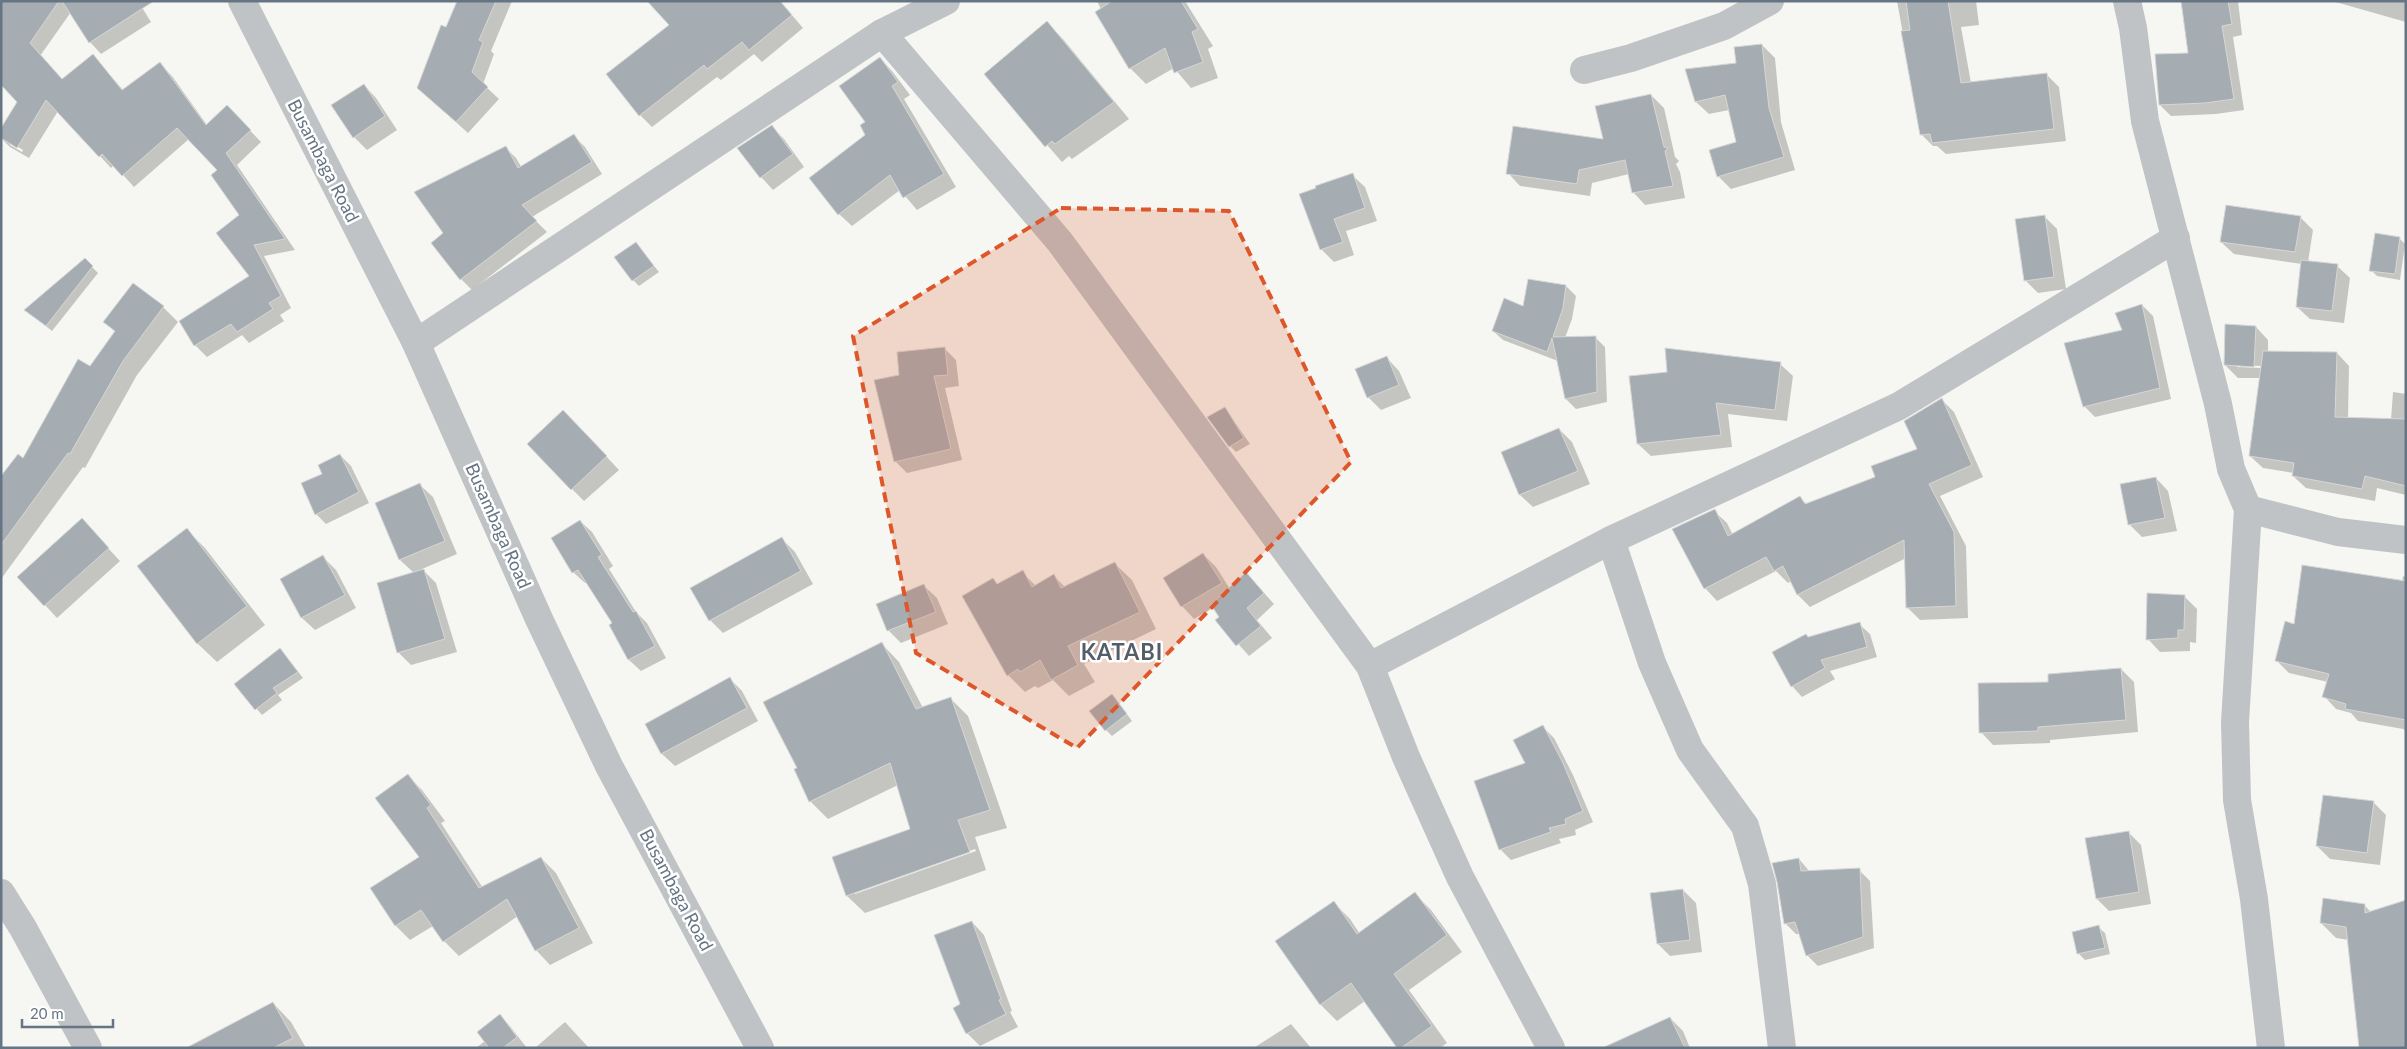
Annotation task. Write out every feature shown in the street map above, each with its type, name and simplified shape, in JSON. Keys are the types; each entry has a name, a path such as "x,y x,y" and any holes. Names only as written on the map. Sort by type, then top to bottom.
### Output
{"street":[{"name":"Busambaga Road","path":"242,1 416,343 539,619 609,766 760,1048"},
{"path":"416,343 882,34 946,1"},
{"path":"1584,70 1631,58 1724,26 1770,1"},
{"path":"2127,1 2145,121 2218,404 2231,469 2248,509 2235,722 2237,800 2254,898 2271,1048"},
{"path":"882,34 1060,242 1370,666 1406,757 1460,877 1551,1048"},
{"path":"1370,666 1611,540 1899,406 2176,238"},
{"path":"2248,509 2338,532 2406,540"},
{"path":"1611,540 1652,663 1690,750 1745,826 1762,884 1782,1048"},
{"path":"1,893 23,928 88,1048"}],"highlighted area":[{"path":"1061,208 1229,211 1351,462 1077,748 916,653 853,336"}],"building":[{"path":"1,1 59,1 30,43 62,79 93,54 122,90 160,62 206,125 227,105 251,130 226,153 285,239 254,245 281,296 269,303 273,309 237,332 231,324 194,346 179,321 249,276 216,233 239,215 211,175 217,170 177,128 122,176 102,154 99,157 46,100 17,148 1,138 1,128 17,102 1,85"},
{"path":"62,1 154,1 89,43"},
{"path":"457,1 496,1 479,40 483,42 472,72 488,87 456,122 417,88 441,25 446,27"},
{"path":"647,1 780,1 792,15 749,50 742,42 707,69 704,65 639,116 606,74 669,25"},
{"path":"1112,1 1181,1 1198,29 1192,32 1203,62 1174,73 1165,48 1129,69 1095,12"},
{"path":"1906,1 1948,1 1961,83 2047,73 2054,129 1932,143 1930,134 1920,135 1901,31 1910,30"},
{"path":"2181,1 2228,1 2232,24 2222,26 2234,99 2205,103 2159,105 2155,54 2188,53"},
{"path":"1047,21 1114,102 1055,144 1052,141 1045,147 984,74"},
{"path":"1762,44 1769,108 1784,157 1717,177 1709,150 1736,142 1725,95 1695,102 1685,69 1736,63 1734,47"},
{"path":"880,57 898,82 892,86 944,174 903,198 890,175 838,215 809,178 865,135 860,125 865,122 839,86"},
{"path":"364,84 385,116 353,138 331,105"},
{"path":"1651,94 1664,147 1668,148 1665,151 1673,186 1632,193 1625,160 1579,170 1577,184 1506,174 1513,126 1603,139 1595,106"},
{"path":"772,125 793,154 760,178 737,148"},
{"path":"574,134 592,162 522,205 537,221 460,280 431,243 443,233 414,192 506,146 518,168"},
{"path":"1353,173 1365,208 1334,219 1343,242 1320,250 1299,194 1316,188 1315,186"},
{"path":"2226,205 2301,216 2295,252 2220,242"},
{"path":"2045,215 2054,277 2024,281 2015,219"},
{"path":"2375,233 2400,237 2395,274 2369,271"},
{"path":"636,242 654,266 632,281 614,257"},
{"path":"85,258 93,266 46,326 24,310"},
{"path":"2301,260 2338,264 2332,311 2296,307"},
{"path":"1528,279 1566,285 1563,308 1553,337 1596,336 1597,392 1565,399 1552,338 1547,352 1492,331 1504,298 1523,306"},
{"path":"133,283 164,306 123,361 70,454 68,453 1,545 1,476 18,454 23,458 78,359 90,366 115,331 103,322"},
{"path":"2142,304 2160,388 2083,407 2064,343 2122,330 2115,313"},
{"path":"2225,324 2256,326 2254,367 2224,365"},
{"path":"945,347 948,375 934,376 951,449 894,462 874,380 899,375 897,352"},
{"path":"1665,348 1781,362 1775,410 1716,403 1721,435 1637,444 1629,376 1667,372"},
{"path":"2263,351 2337,352 2335,417 2406,419 2406,486 2365,476 2362,489 2292,476 2294,463 2249,456"},
{"path":"1387,356 1399,385 1367,398 1355,369"},
{"path":"1942,398 1972,465 1929,484 1954,532 1956,606 1906,608 1904,540 1797,595 1783,566 1774,571 1766,557 1704,589 1672,529 1715,509 1728,536 1800,496 1805,504 1875,477 1871,466 1917,449 1904,421"},
{"path":"1225,407 1244,438 1229,447 1207,417"},
{"path":"563,410 607,456 571,490 527,444"},
{"path":"1559,428 1578,471 1519,495 1501,452"},
{"path":"340,454 359,492 315,515 301,483 322,474 318,465"},
{"path":"2156,477 2165,518 2128,525 2120,484"},
{"path":"420,483 445,541 399,560 375,503"},
{"path":"82,518 109,548 44,606 17,577"},
{"path":"580,520 602,555 598,557 633,612 636,611 655,646 628,660 609,625 612,623 578,570 572,573 551,538"},
{"path":"187,528 247,606 197,644 137,566"},
{"path":"782,537 801,571 709,621 690,588"},
{"path":"1203,553 1222,583 1181,607 1163,578"},
{"path":"323,555 345,595 301,618 280,579"},
{"path":"1115,562 1140,612 1068,646 1078,665 1051,680 1040,660 1020,672 1018,669 1007,676 962,596 993,578 997,584 1023,570 1032,587 1054,574 1061,588"},
{"path":"2302,565 2406,581 2406,720 2345,709 2346,704 2322,697 2329,674 2275,661 2285,621 2294,624"},
{"path":"424,569 445,639 397,653 377,583"},
{"path":"1246,572 1264,593 1247,608 1261,626 1236,646 1215,620 1219,617 1211,605"},
{"path":"924,584 936,612 887,631 876,604"},
{"path":"2147,593 2185,595 2184,630 2178,630 2178,638 2146,640"},
{"path":"1860,622 1867,647 1821,660 1825,668 1791,687 1772,652 1806,634 1808,637"},
{"path":"882,642 916,709 951,697 990,810 958,820 970,852 846,896 832,857 910,829 890,763 809,802 794,769 797,768 763,702"},
{"path":"280,648 298,672 273,688 277,693 255,710 234,684"},
{"path":"2121,668 2126,720 2038,727 2038,731 1979,733 1978,683 2048,682 2048,674"},
{"path":"730,677 747,708 661,754 645,724"},
{"path":"1112,694 1127,714 1105,731 1089,711"},
{"path":"1543,725 1563,763 1583,811 1565,819 1566,824 1549,828 1551,832 1499,850 1474,781 1525,763 1513,740"},
{"path":"408,774 431,805 427,808 479,888 541,857 579,928 535,951 507,899 443,942 421,910 395,926 370,888 419,857 375,798"},
{"path":"2323,795 2374,801 2367,853 2316,846"},
{"path":"2129,831 2139,892 2096,899 2085,838"},
{"path":"1799,858 1801,871 1860,868 1863,937 1806,956 1795,922 1784,924 1772,863"},
{"path":"1683,889 1690,940 1657,944 1650,893"},
{"path":"1415,892 1447,935 1394,974 1432,1026 1401,1048 1397,1048 1351,983 1320,1005 1275,941 1334,901 1357,934"},
{"path":"2323,898 2365,904 2365,913 2406,900 2406,1048 2359,1048 2346,927 2320,923"},
{"path":"972,921 1001,999 999,1000 1006,1014 966,1034 953,1008 960,1004 934,935"},
{"path":"2099,925 2105,948 2077,954 2072,932"},
{"path":"273,1002 293,1038 273,1048 186,1048"},
{"path":"500,1014 517,1037 503,1048 489,1048 477,1032"},
{"path":"1670,1017 1685,1048 1602,1048"}],"district":[{"name":"KATABI","path":"1122,652"}]}
